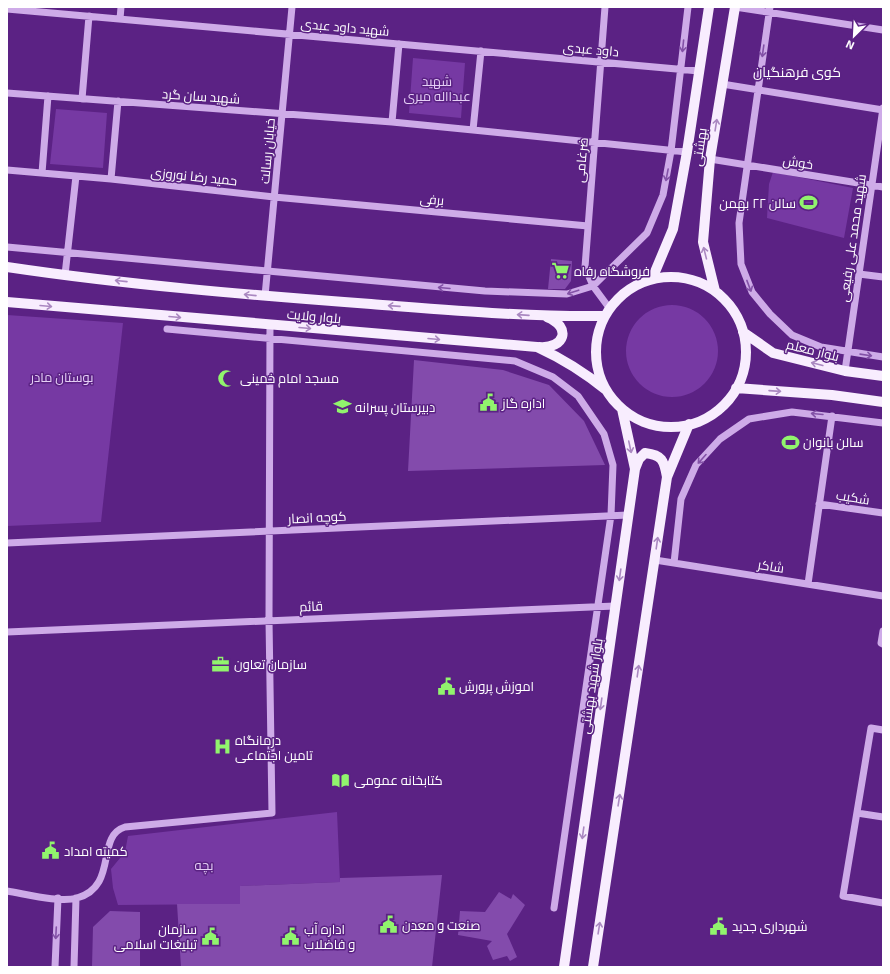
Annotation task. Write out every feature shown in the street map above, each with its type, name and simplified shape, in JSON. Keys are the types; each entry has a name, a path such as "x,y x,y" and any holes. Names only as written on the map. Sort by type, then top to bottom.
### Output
{"main road":[{"name":"بهشتی","path":"652,279 673,229 687,152 709,7"},
{"name":"بهشتی","path":"714,291 703,242 710,159 735,7"},
{"name":"بلوار ولایت","path":"7,267 65,275 265,296 546,317 607,312"},
{"path":"668,277 685,278 700,283 714,291 727,303 736,316 743,332 745,346 745,361 742,375 736,388 724,404 708,417 689,424 668,426 652,424 636,418 622,409 606,390 597,366 596,340 607,312 620,296 635,286 652,279 668,277"},
{"name":"بلوار ولایت","path":"7,302 537,347 565,360 584,372 606,390"},
{"path":"537,347 548,348 557,345 562,338 562,328 557,321 546,317"},
{"name":"بلوار معلم","path":"743,332 772,353 845,371 883,376"},
{"path":"736,388 832,395 883,402"},
{"name":"بلوار شهید بهشتی","path":"564,967 635,469 622,409"},
{"path":"593,967 667,476 689,424"},
{"path":"635,469 639,459 645,453 656,454 664,462 667,476"}],"street":[{"path":"120,19 121,7"},
{"name":"خیابان رسالت","path":"265,296 292,7"},
{"name":"ضرغامی","path":"605,7 585,267 607,312"},
{"path":"7,247 485,291 567,294 593,286 647,233 663,195 671,151 688,7"},
{"path":"735,7 769,10 883,30"},
{"name":"شهید داود عبدی","path":"7,9 50,10 120,19 481,51"},
{"path":"769,10 739,223 741,264 752,292 770,314 792,335 821,347 883,358"},
{"path":"82,99 89,16"},
{"path":"392,122 399,44"},
{"path":"473,130 481,51"},
{"name":"داود عبدی","path":"481,51 700,71"},
{"path":"722,84 883,109"},
{"path":"7,93 48,96 42,173 7,170"},
{"name":"شهید سان گرد","path":"48,96 392,122 687,152"},
{"path":"111,179 118,102"},
{"name":"شهید محمد علی رفیعی","path":"845,371 883,109"},
{"name":"خوش","path":"710,159 883,188"},
{"name":"حمید رضا نوروزی","path":"42,173 274,197"},
{"path":"65,275 76,176"},
{"name":"برفی","path":"274,197 588,226"},
{"path":"859,274 883,277"},
{"path":"7,892 58,898 76,898 93,891 100,882 112,835 118,829 125,827 272,813 269,620 270,325"},
{"path":"167,329 515,361 553,377 578,396 604,434 614,465 611,515 554,908"},
{"path":"674,563 681,499 696,466 720,439 749,419 792,412 883,423"},
{"path":"808,584 832,416"},
{"name":"شکیب","path":"819,504 883,513"},
{"name":"کوچه انصار","path":"7,543 611,515 628,516"},
{"name":"شاکر","path":"655,560 883,596"},
{"name":"قائم","path":"7,632 615,606"},
{"path":"883,631 881,643 883,644"},
{"path":"883,730 870,728 843,896 883,903"},
{"path":"857,813 883,817"},
{"path":"55,967 58,898"},
{"path":"74,967 76,898"}],"green space":[{"name":"شهید عبدااله میری","path":"413,58 465,63 461,118 409,113"},
{"path":"56,109 107,113 103,168 50,164"},
{"name":"سالن ۲۲ بهمن","path":"773,172 853,188 844,238 767,218 769,184"},
{"path":"672,305 690,309 704,319 714,333 718,351 714,369 704,383 690,393 672,397 654,393 640,383 630,369 626,351 630,333 640,319 654,309"},
{"name":"بوستان مادر","path":"7,315 123,323 101,522 7,526"},
{"name":"بچه","path":"337,812 340,882 240,886 241,904 118,905 113,888 111,869 125,852 128,836"}],"building":[{"name":"فروشگاه رفاه","path":"551,259 572,261 571,281 565,289 548,289"},
{"name":"اداره گاز","path":"414,360 503,370 549,385 584,421 605,465 408,471"},
{"path":"442,875 432,967 181,967 177,904 240,904 240,886 340,882 340,878"},
{"path":"499,892 511,899 513,894 525,905 507,934 517,957 510,961 507,956 493,960 487,946 492,941 458,935 460,911 485,912"},
{"name":"سازمان تبلیغات اسلامی","path":"110,911 140,912 140,967 92,967 93,927"}],"place":[{"name":"سالن ۲۲ بهمن","path":"809,203"},
{"name":"فروشگاه رفاه","path":"561,271"},
{"name":"مسجد امام خمینی","path":"227,378"},
{"name":"اداره گاز","path":"489,403"},
{"name":"دبیرستان پسرانه","path":"342,407"},
{"name":"سالن بانوان","path":"790,442"},
{"name":"سازمان تعاون","path":"221,664"},
{"name":"اموزش پرورش","path":"446,686"},
{"name":"درمانگاه تامین اجتماعی","path":"222,747"},
{"name":"کتابخانه عمومی","path":"341,780"},
{"name":"کمیته امداد","path":"51,851"},
{"name":"صنعت و معدن","path":"389,925"},
{"name":"شهرداری جدید","path":"719,926"},
{"name":"سازمان تبلیغات اسلامی","path":"210,936"},
{"name":"اداره آب و فاضلاب","path":"291,936"}],"district":[{"name":"کوی فرهنگیان","path":"797,71"}]}
